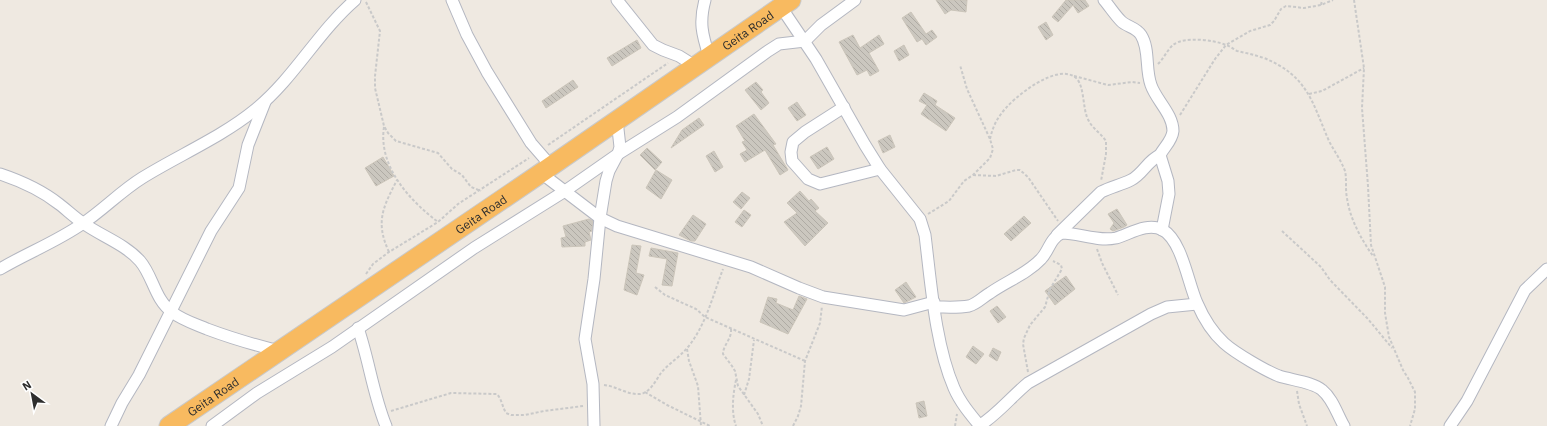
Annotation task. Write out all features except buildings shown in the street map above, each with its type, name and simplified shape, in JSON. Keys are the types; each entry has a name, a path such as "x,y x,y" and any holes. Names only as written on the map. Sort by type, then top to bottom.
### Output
{"highway":[{"name":"Geita Road","path":"169,426 546,170 786,4"}],"street":[{"path":"0,269 57,240 83,224 140,179 236,123 265,101 292,72 338,16 355,0"},
{"path":"452,0 467,35 487,72 538,152 546,170 565,190 600,218 639,234 751,268 823,297 904,310 934,305 970,306 1024,273 1037,264 1044,256 1054,238 1095,198 1109,188 1131,180 1141,173 1150,161 1160,155 1171,138 1172,128 1170,118 1155,95 1147,74 1145,46 1142,37 1134,28 1120,20 1104,0"},
{"path":"617,0 653,45 679,56 702,61 701,22 705,0"},
{"path":"212,426 258,393 332,347 474,248 677,117 768,51 779,44 805,41 826,21 855,0"},
{"path":"786,4 805,41 865,145 880,169 920,219 924,235 939,339 947,370 960,401 979,426 994,416 1028,383 1151,314 1167,307 1197,304"},
{"path":"111,426 139,375 211,231 239,188 248,145 265,101"},
{"path":"844,107 805,132 793,142 791,152 792,161 808,179 820,184 880,169"},
{"path":"594,426 593,384 585,339 594,279 600,218 609,171 620,147 620,136 617,120"},
{"path":"1160,155 1168,181 1169,194 1162,230"},
{"path":"0,174 16,179 40,191 83,224 107,237 139,260 148,270 152,283 160,298 171,312 186,321 220,334 250,344 279,351"},
{"path":"1060,232 1094,238 1115,238 1144,228 1162,230 1170,237 1180,252 1197,304 1208,324 1224,343 1257,365 1277,375 1316,386 1323,390 1330,399 1344,426"},
{"path":"1450,426 1467,401 1525,290 1547,269"},
{"path":"358,328 365,349 381,414 386,426"}],"path":[{"path":"365,0 380,31 375,88 384,126 384,154 397,180 417,205 438,222"},
{"path":"1321,5 1322,0"},
{"path":"1172,128 1215,59 1226,45 1250,32 1270,25 1274,22 1281,9 1286,6 1304,8 1321,5 1333,0"},
{"path":"1354,0 1364,68 1362,108 1371,245 1382,274 1385,287 1387,324 1394,350 1414,392 1414,409 1410,426"},
{"path":"1147,74 1165,57 1171,46 1181,41 1203,41 1226,45 1236,50 1264,59 1296,78 1309,94 1319,114 1329,141 1345,172 1347,198 1351,213 1364,242 1375,258"},
{"path":"363,295 364,278 373,264 389,252 438,222 453,208 481,191 679,56"},
{"path":"920,219 949,201 964,181 973,175 990,158 993,149 967,88 960,65"},
{"path":"1309,94 1322,91 1364,68"},
{"path":"990,139 1001,113 1009,103 1054,74 1062,73 1108,85 1132,82 1151,86"},
{"path":"1073,76 1081,85 1086,116 1092,127 1104,138 1107,144 1103,171 1095,198"},
{"path":"384,126 391,138 396,141 438,153 452,169 462,175 471,187 481,191"},
{"path":"973,175 996,176 1020,170 1028,177 1060,232"},
{"path":"389,252 382,233 382,214 385,204 397,180"},
{"path":"1282,231 1321,267 1330,280 1368,319 1394,350"},
{"path":"1094,238 1102,263 1118,295"},
{"path":"1028,383 1023,344 1024,338 1030,325 1045,308 1050,288 1062,269 1059,264 1044,256"},
{"path":"645,392 652,386 671,362 687,349 696,336 727,260"},
{"path":"655,287 665,295 692,306 705,317 754,340 768,344 805,361"},
{"path":"793,426 798,416 800,406 805,361 820,323 823,297"},
{"path":"731,329 731,337 722,354 732,366 738,386 758,414 763,426"},
{"path":"744,395 749,378 754,340"},
{"path":"687,349 689,361 698,386 701,426"},
{"path":"736,379 734,397 734,417 736,426"},
{"path":"1295,381 1299,404 1307,426"},
{"path":"593,384 635,393 645,392 710,426"},
{"path":"381,414 451,393 496,394 502,402 506,413 517,416 551,409 594,405"}]}
